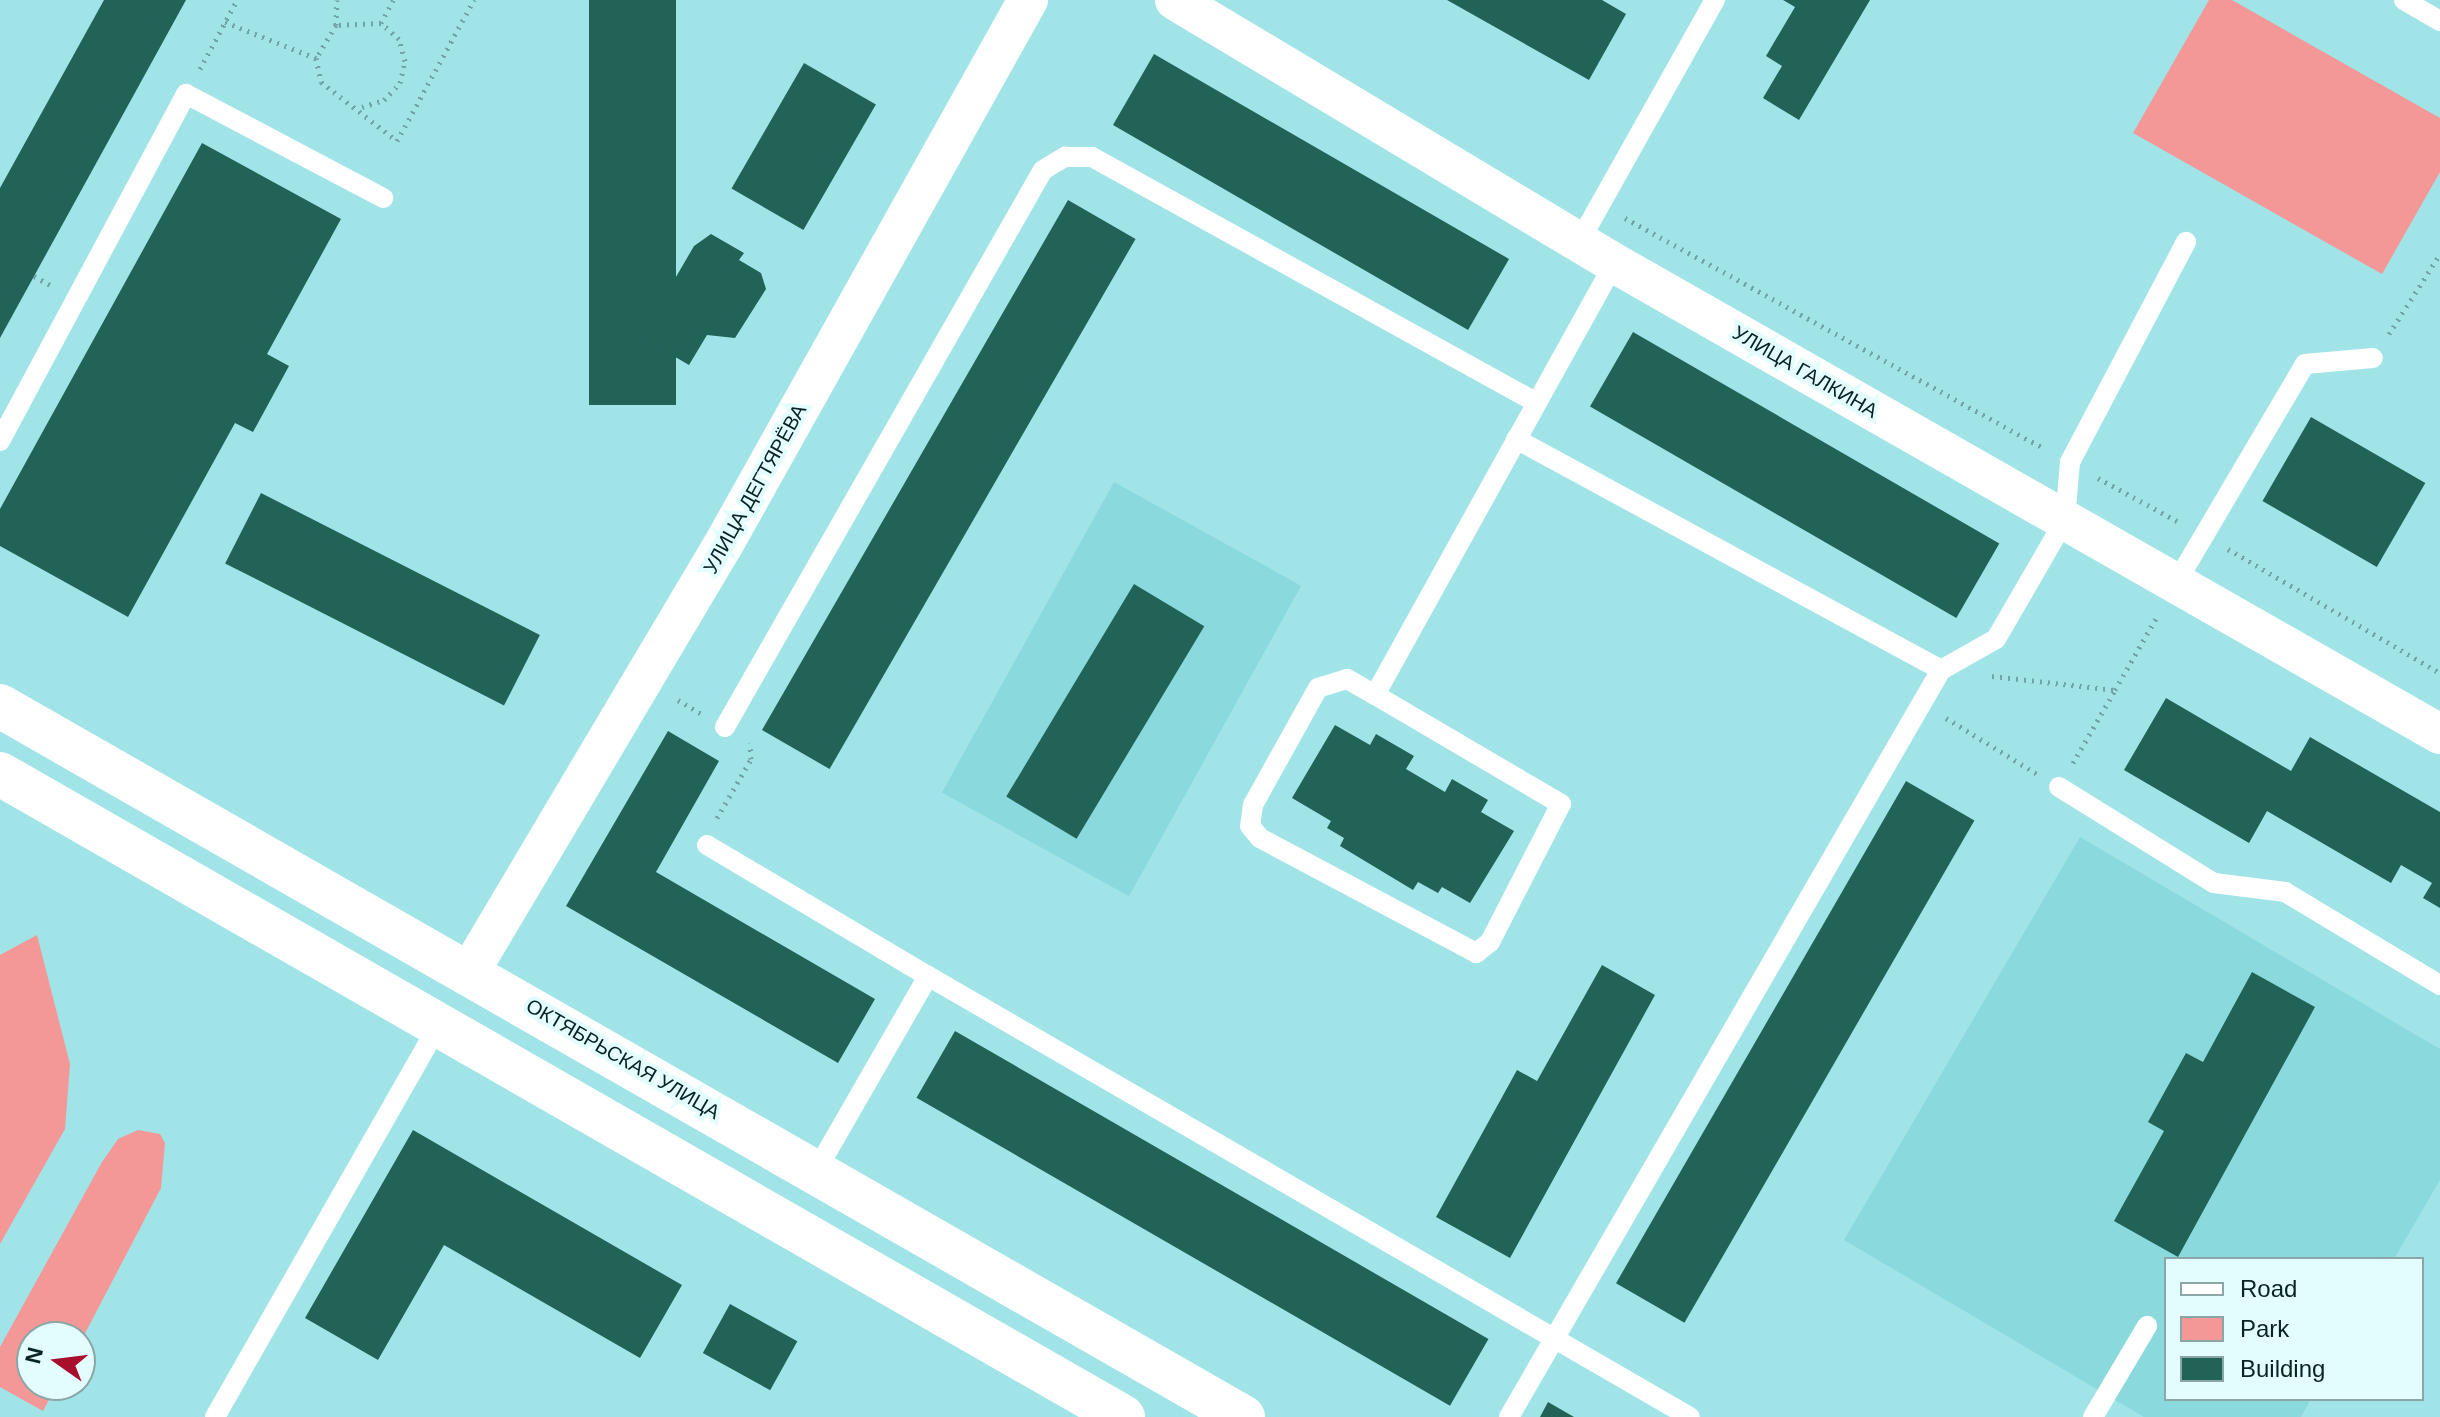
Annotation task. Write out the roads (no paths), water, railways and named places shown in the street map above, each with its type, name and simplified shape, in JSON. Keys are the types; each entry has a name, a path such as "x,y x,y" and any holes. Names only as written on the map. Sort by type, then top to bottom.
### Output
{"main road":[{"name":"ОКТЯБРЬСКАЯ УЛИЦА","path":"0,706 470,971 1243,1417"},
{"path":"0,774 1123,1417"}],"street":[{"name":"УЛИЦА ДЕГТЯРЁВА","path":"470,971 722,547 1028,0"},
{"name":"УЛИЦА ГАЛКИНА","path":"1175,0 1614,263 2440,734"}],"lane":[{"path":"1579,242 1715,0"},
{"path":"2404,0 2440,21"},
{"path":"0,441 186,94 383,198"},
{"path":"725,727 1043,170 1065,157 1092,157 1537,403"},
{"path":"1509,1417 1941,670 1996,639 2065,520 2070,462 2186,242"},
{"path":"1375,695 1614,263"},
{"path":"2176,583 2305,364 2373,358"},
{"path":"1516,439 1941,670"},
{"path":"1347,679 1375,695 1561,804 1490,942 1476,953 1260,838 1250,826 1253,805 1318,688 1347,679"},
{"path":"2059,787 2214,883 2285,892 2440,985"},
{"path":"707,845 1690,1417"},
{"path":"816,1171 928,976"},
{"path":"215,1417 439,1024"},
{"path":"2093,1417 2147,1326"}]}
